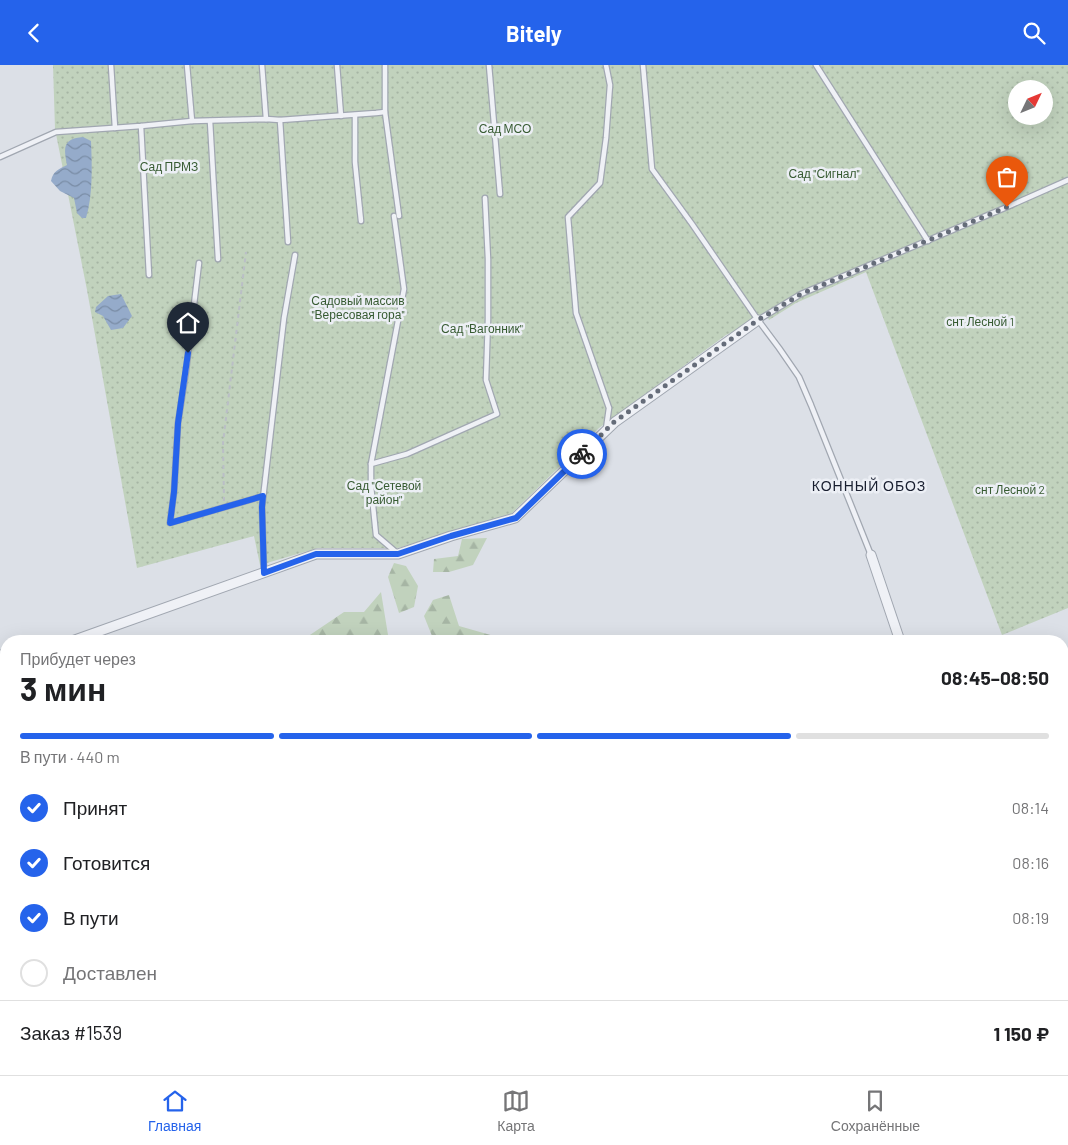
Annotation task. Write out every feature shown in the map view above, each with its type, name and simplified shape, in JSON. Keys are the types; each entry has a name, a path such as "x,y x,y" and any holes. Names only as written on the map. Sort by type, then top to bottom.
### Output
{"street":[{"path":"89,635 316,554 398,554 451,536 516,518 614,422 758,320"},
{"path":"871,555 898,635"}],"lane":[{"path":"112,65 115,128"},
{"path":"187,65 192,121"},
{"path":"262,65 266,119"},
{"path":"337,65 341,116"},
{"path":"385,65 385,112 404,289 371,464 371,486 376,535 398,554"},
{"path":"489,65 500,194"},
{"path":"606,65 610,85 600,183 568,217 576,313 609,408 606,431"},
{"path":"643,65 652,169 799,377 871,555"},
{"path":"816,65 928,241"},
{"path":"0,157 56,132 192,121 280,120 385,112"},
{"path":"355,115 355,162 361,221"},
{"path":"280,120 288,242"},
{"path":"210,121 218,259"},
{"path":"140,126 149,275"},
{"path":"758,320 801,294 1068,180"},
{"path":"371,464 407,454 497,413 486,381 488,259 485,198"},
{"path":"264,573 263,496 284,318 295,255"},
{"path":"199,263 178,423 174,492 170,523 263,496"}],"path":[{"path":"224,507 223,443 246,252"}],"green space":[{"name":"Садовый массив \"Вересовая гора\"","path":"53,65 1068,65 1068,608 1002,635 866,272 796,303 769,320 767,316 726,335 599,428 510,515 398,548 318,548 260,565 254,536 137,568 87,290 55,129"},
{"path":"487,538 473,565 449,572 433,572 434,559 458,556 462,539"},
{"path":"394,563 406,566 418,586 414,607 399,613 388,577"},
{"path":"381,592 388,635 310,635 344,612 364,612"},
{"path":"449,595 459,626 490,635 432,635 424,616 433,600"}],"water":[{"path":"83,137 91,141 91,190 86,218 82,218 77,213 74,198 60,191 51,181 59,169 67,165 65,149 68,142"},
{"path":"121,294 132,316 123,328 111,330 103,316 95,312 96,307 108,296"}],"way so far":[{"path":"582,454 614,422 758,320 801,294 1007,207"}],"district":[{"name":"КОННЫЙ ОБОЗ","path":"869,485"}],"route":[{"path":"188,353 178,423 174,492 170,523 263,496 264,573 316,554 398,554 451,536 516,518 582,454"}],"park label":[{"name":"Сад МСО","path":"505,128"},
{"name":"Сад ПРМЗ","path":"169,166"},
{"name":"Сад \"Сигнал\"","path":"824,173"},
{"name":"снт Лесной 1","path":"980,321"},
{"name":"Сад \"Вагонник\"","path":"482,328"},
{"name":"снт Лесной 2","path":"1010,489"},
{"name":"Сад \"Сетевой район\"","path":"384,492"}]}
